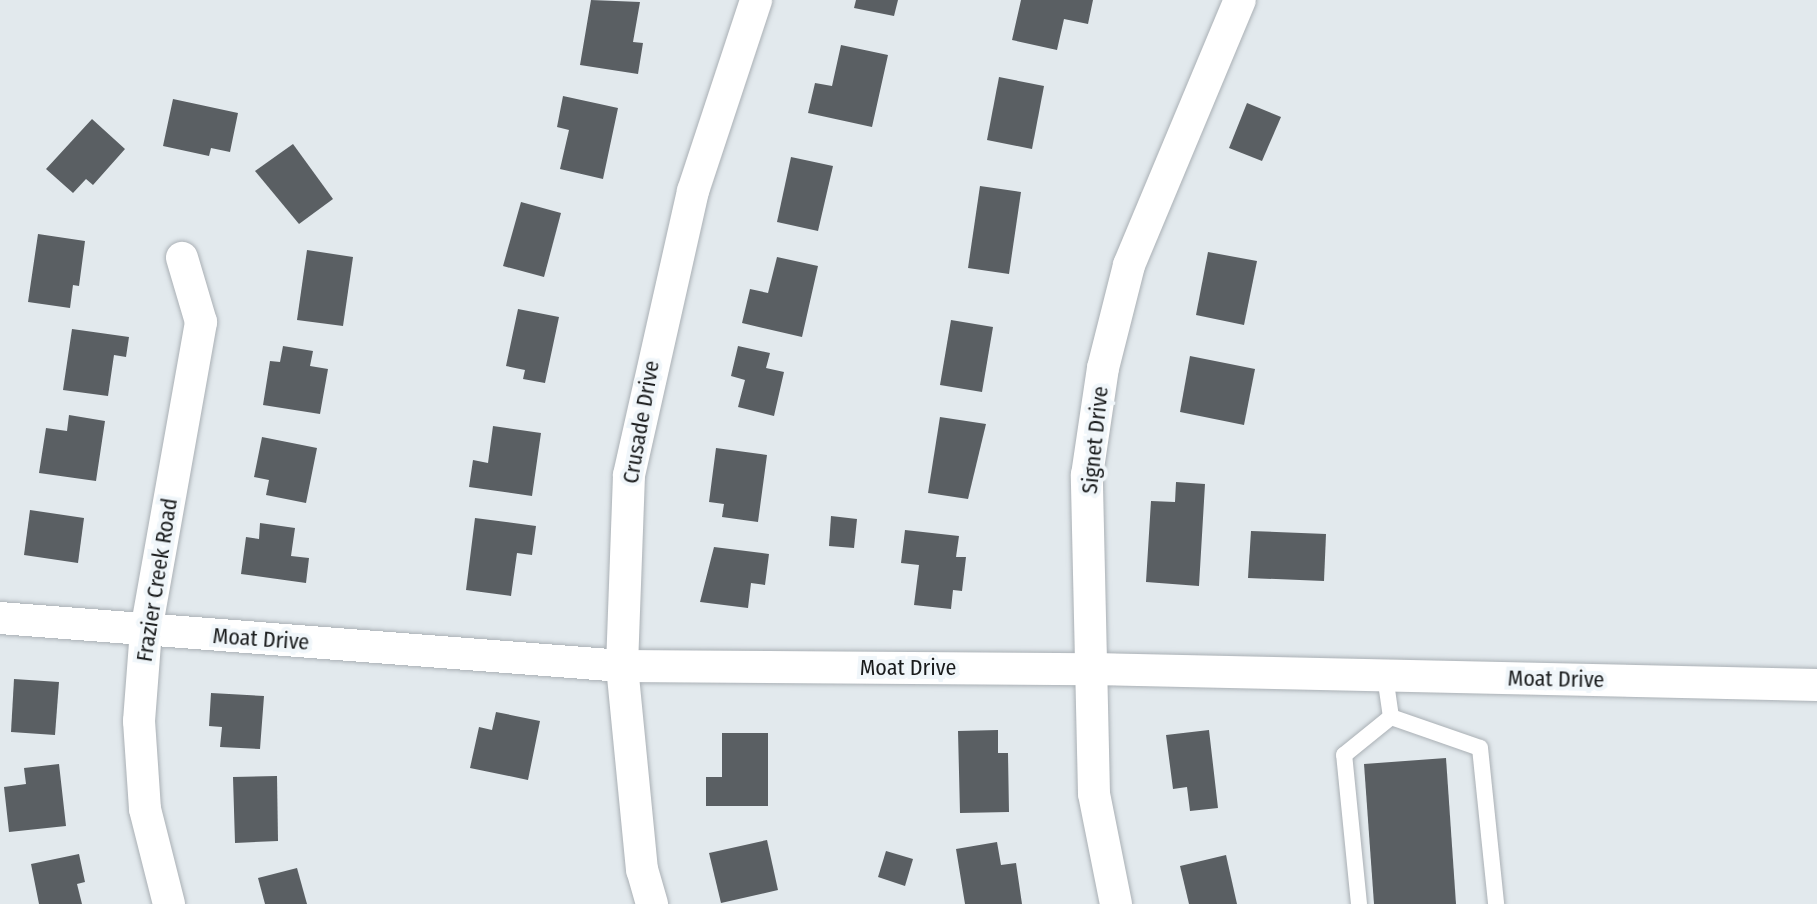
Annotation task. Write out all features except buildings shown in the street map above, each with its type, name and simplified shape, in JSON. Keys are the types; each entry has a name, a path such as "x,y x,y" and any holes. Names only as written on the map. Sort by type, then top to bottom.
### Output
{"street":[{"name":"Crusade Drive","path":"652,904 642,870 622,666 629,475 656,339 693,191 756,0"},
{"name":"Signet Drive","path":"1116,904 1094,794 1087,475 1103,368 1129,265 1240,0"},
{"name":"Frazier Creek Road","path":"169,904 145,809 139,721 146,631 201,322 182,258"},
{"name":"Moat Drive","path":"0,618 622,666 1092,669 1817,685"}],"lane":[{"path":"1385,676 1391,717"},
{"path":"1359,904 1344,755 1391,717"},
{"path":"1391,717 1480,748 1496,904"}]}
